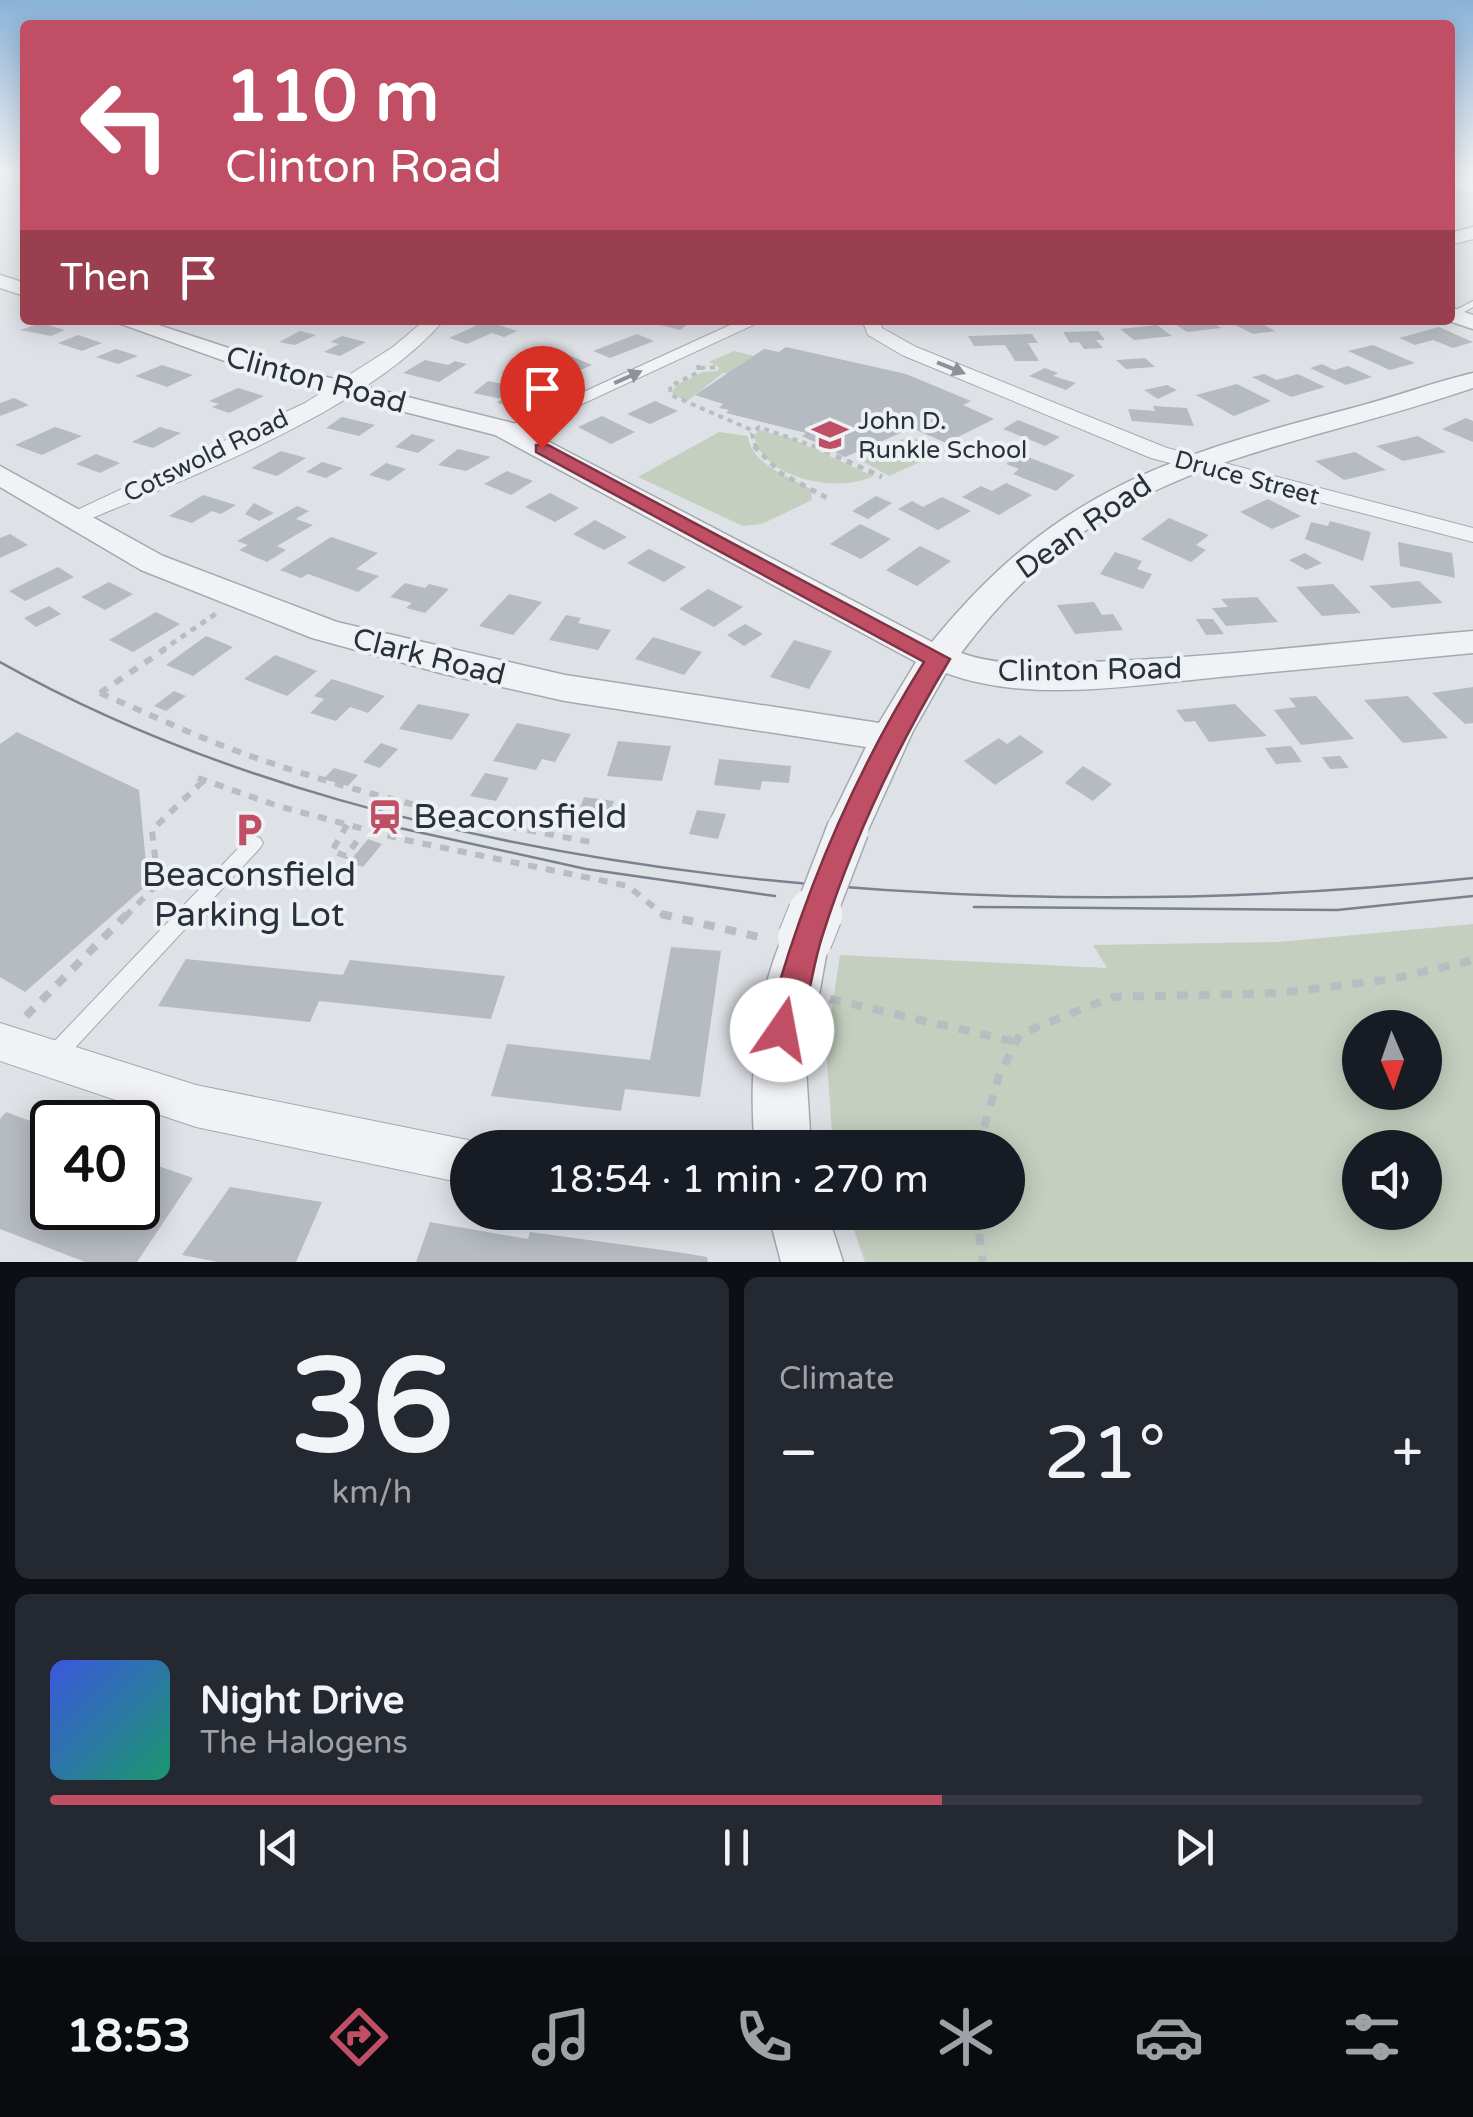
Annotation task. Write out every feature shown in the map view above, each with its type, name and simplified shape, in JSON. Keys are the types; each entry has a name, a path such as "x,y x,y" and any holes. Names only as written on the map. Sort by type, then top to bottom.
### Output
{"street":[{"name":"Clinton Road","path":"136,325 250,364 508,431 938,659 992,674 1070,676 1254,664 1473,642"},
{"name":"Cotswold Road","path":"72,518 208,460 339,388 428,325"},
{"path":"508,431 744,325"},
{"name":"Druce Street","path":"872,325 874,331 910,351 1151,450 1380,515 1473,536"},
{"name":"Dean Road","path":"782,1130 778,1084 782,938 848,829 889,739 938,659 988,600 1047,546 1158,474 1473,380"},
{"name":"Clark Road","path":"0,475 152,563 313,626 424,660 697,712 844,728 889,739"},
{"path":"13,1029 49,1061 233,1116 450,1158"},
{"path":"802,1230 812,1262"}],"lane":[{"path":"1458,317 1473,304"},
{"path":"49,1061 254,843"}],"path":[{"path":"691,361 700,368 719,366"},
{"path":"700,368 670,386 671,395 754,431"},
{"path":"754,431 759,428 790,435 882,477"},
{"path":"754,431 754,446 766,462 831,500"},
{"path":"221,610 100,693 230,749 365,792 596,843"},
{"path":"13,1029 158,882 152,830 201,779 348,826 482,858 628,886 663,916 782,938"},
{"path":"348,826 332,851 346,856 358,841 365,843"},
{"path":"983,1130 999,1076 1020,1034 1112,996 1282,994 1392,979 1473,960"},
{"path":"830,999 1016,1042"},
{"path":"979,1230 983,1262"}],"green space":[{"path":"734,351 754,356 730,374 723,373 686,402 672,393 676,385 703,372 718,371 719,367 709,362"},
{"path":"759,430 790,438 873,476 823,483 786,472 760,451 754,436"},
{"path":"719,432 748,436 763,462 811,489 812,500 762,524 743,526 638,477"},
{"path":"910,436 942,452 889,476 858,459"},
{"path":"1473,924 1473,1262 865,1262 854,1230 1025,1230 1025,1130 832,1130 826,1048 840,955 1107,968 1093,945 1278,942"}],"building":[{"path":"48,325 65,330 51,336 20,330"},
{"path":"477,325 498,325 517,331 504,337 492,333 467,344 449,338"},
{"path":"660,325 687,325 680,330"},
{"path":"1157,325 1172,336 1134,340 1120,329"},
{"path":"1177,325 1221,328 1187,332"},
{"path":"1236,325 1265,325 1275,331 1253,334"},
{"path":"1439,327 1473,342 1453,348 1433,340 1415,345 1399,338"},
{"path":"300,331 316,335 295,345 279,342"},
{"path":"1098,331 1105,340 1096,340 1103,348 1084,349 1079,342 1070,343 1063,332"},
{"path":"637,334 654,341 610,358 593,351"},
{"path":"1032,334 1038,343 1028,343 1039,361 1015,361 1005,345 974,346 968,336"},
{"path":"78,335 102,343 82,351 58,343"},
{"path":"342,336 366,342 340,356 324,352 339,344 330,342"},
{"path":"1373,345 1415,363 1390,370 1348,351"},
{"name":"John D. Runkle School","path":"786,347 906,374 971,401 963,405 994,419 946,443 912,428 845,457 802,436 806,433 726,413 729,410 719,408 723,404 695,395 764,349 779,352"},
{"path":"116,349 138,356 118,364 96,357"},
{"path":"566,354 592,365 557,380 533,369 562,363 553,359"},
{"path":"1145,358 1155,367 1126,369 1116,360"},
{"path":"425,360 467,364 439,382 403,373"},
{"path":"1322,364 1334,370 1348,366 1372,377 1346,385 1310,368"},
{"path":"162,365 193,375 167,387 135,376"},
{"path":"1045,368 1058,373 1053,376 1076,383 1066,390 1029,376"},
{"path":"1264,374 1277,380 1298,374 1325,387 1291,397 1252,377"},
{"path":"488,381 537,391 516,407 497,403 502,399 473,393"},
{"path":"1237,384 1271,401 1234,416 1196,395"},
{"path":"1167,385 1177,390 1158,399 1144,390"},
{"path":"238,388 264,396 229,413 212,407 219,404 209,401"},
{"path":"14,398 29,405 0,416 0,403"},
{"path":"655,401 678,411 650,424 627,414"},
{"path":"1153,406 1187,408 1194,426 1132,421 1128,409 1155,411"},
{"path":"602,416 635,432 611,444 578,427"},
{"path":"342,417 375,425 359,436 326,428"},
{"path":"1466,418 1473,421 1473,442 1442,429"},
{"path":"1018,420 1060,437 1045,446 1003,429"},
{"path":"55,427 82,436 42,455 15,445"},
{"path":"160,427 181,433 153,448 132,442"},
{"path":"412,434 435,440 418,453 395,447"},
{"path":"1418,436 1446,452 1403,461 1376,446"},
{"path":"458,449 491,457 466,471 438,465"},
{"path":"281,451 306,458 277,476 251,468"},
{"path":"1355,452 1386,470 1344,480 1315,461"},
{"path":"96,454 120,463 100,473 76,464"},
{"path":"1020,454 1075,475 1056,491 1013,474 1019,469 1006,464"},
{"path":"322,462 343,468 326,478 306,472"},
{"path":"386,463 406,469 389,481 369,475"},
{"path":"507,471 533,481 511,495 484,484"},
{"path":"1006,483 1032,495 999,515 962,497 981,486 992,491"},
{"path":"550,493 579,508 555,522 525,507"},
{"path":"203,495 236,505 221,514 212,511 192,523 169,516"},
{"path":"876,496 892,503 868,519 852,511"},
{"path":"942,497 971,511 938,530 898,509 912,501 923,507"},
{"path":"1268,499 1301,516 1272,529 1240,512"},
{"path":"254,503 274,513 259,521 245,514"},
{"path":"297,506 309,511 296,519 313,525 277,546 286,550 267,562 239,550 248,545 237,541"},
{"path":"1169,518 1209,535 1196,545 1206,550 1191,562 1141,539"},
{"path":"595,520 627,537 604,550 573,534"},
{"path":"1330,521 1371,532 1363,561 1305,539 1311,522 1328,526"},
{"path":"860,524 891,539 861,559 830,544"},
{"path":"10,534 28,545 0,558 0,538"},
{"path":"331,537 378,553 356,569 379,576 358,592 308,574 301,578 280,570"},
{"path":"1398,542 1452,553 1455,578 1400,566"},
{"path":"920,546 951,561 917,586 886,570"},
{"path":"649,549 686,567 664,582 627,563"},
{"path":"1115,552 1142,561 1137,569 1152,574 1143,589 1100,574"},
{"path":"1305,553 1322,563 1306,570 1289,560"},
{"path":"58,567 74,577 25,601 9,591"},
{"path":"1419,581 1443,603 1392,608 1369,586"},
{"path":"109,582 133,594 105,610 81,597"},
{"path":"405,583 449,589 425,613 406,608 412,603 390,597"},
{"path":"1333,584 1361,613 1322,616 1296,587"},
{"path":"708,589 743,607 714,627 679,609"},
{"path":"509,594 542,602 513,635 479,626"},
{"path":"1257,597 1278,622 1226,626 1212,608 1228,607 1221,599"},
{"path":"1094,602 1102,615 1113,614 1123,630 1075,634 1057,605"},
{"path":"49,606 61,614 36,627 24,618"},
{"path":"156,612 180,624 133,652 109,640"},
{"path":"566,615 581,618 578,623 611,630 598,650 549,640"},
{"path":"1196,619 1213,619 1224,634 1206,635"},
{"path":"745,624 763,634 744,646 727,635"},
{"path":"206,636 233,647 193,676 166,665"},
{"path":"653,637 702,652 684,675 635,659"},
{"path":"794,640 832,651 809,689 770,677"},
{"path":"275,655 317,671 287,696 244,679"},
{"path":"332,679 385,696 368,713 350,707 336,721 310,713 324,699 314,696"},
{"path":"1473,687 1473,723 1465,724 1432,693"},
{"path":"174,691 186,696 166,711 154,706"},
{"path":"1316,696 1354,739 1301,745 1274,710 1296,707 1289,698"},
{"path":"1408,696 1448,738 1403,743 1364,700"},
{"path":"418,704 470,714 452,740 399,729"},
{"path":"1235,704 1267,736 1209,742 1195,721 1185,722 1176,710"},
{"path":"517,723 571,734 555,762 542,759 536,770 493,761"},
{"path":"17,732 139,790 148,884 25,992 0,977 0,744"},
{"path":"1020,735 1044,752 995,785 964,761 999,738 1007,744"},
{"path":"618,741 671,746 662,781 607,776"},
{"path":"381,743 398,749 380,768 363,762"},
{"path":"1291,746 1302,762 1276,764 1265,748"},
{"path":"1340,756 1349,768 1330,769 1322,757"},
{"path":"719,759 791,766 789,783 762,781 760,790 714,785"},
{"path":"1083,766 1112,784 1093,801 1065,783"},
{"path":"334,768 358,775 348,786 323,779"},
{"path":"485,773 509,778 496,801 470,796"},
{"path":"584,797 614,801 606,823 576,819"},
{"path":"697,810 726,814 718,839 689,834"},
{"path":"368,839 382,844 363,867 349,862"},
{"path":"671,947 721,951 700,1097 625,1089 621,1111 491,1096 507,1044 650,1060"},
{"path":"186,959 343,975 350,960 505,976 491,1019 319,1001 310,1022 158,1006"},
{"path":"6,1112 30,1121 30,1230 158,1230 137,1262 85,1262 0,1229 0,1119"},
{"path":"160,1167 193,1178 160,1228"},
{"path":"230,1187 322,1202 296,1262 218,1262 182,1255"},
{"path":"430,1222 450,1225 450,1230 528,1239 530,1232 677,1252 707,1257 708,1262 416,1262"}],"tram line":[{"path":"0,662 162,739 338,800 525,844 718,875 914,892 1107,897 1295,892 1473,878"},
{"path":"386,825 586,869 775,896"},
{"path":"974,907 1337,910 1473,896"}],"place":[{"name":"John D. Runkle School","path":"830,435"},
{"name":"Beaconsfield","path":"385,817"},
{"name":"Beaconsfield Parking Lot","path":"249,830"}],"route":[{"path":"542,448 907,646 938,659 889,739 848,829 806,938 782,1030"}]}
